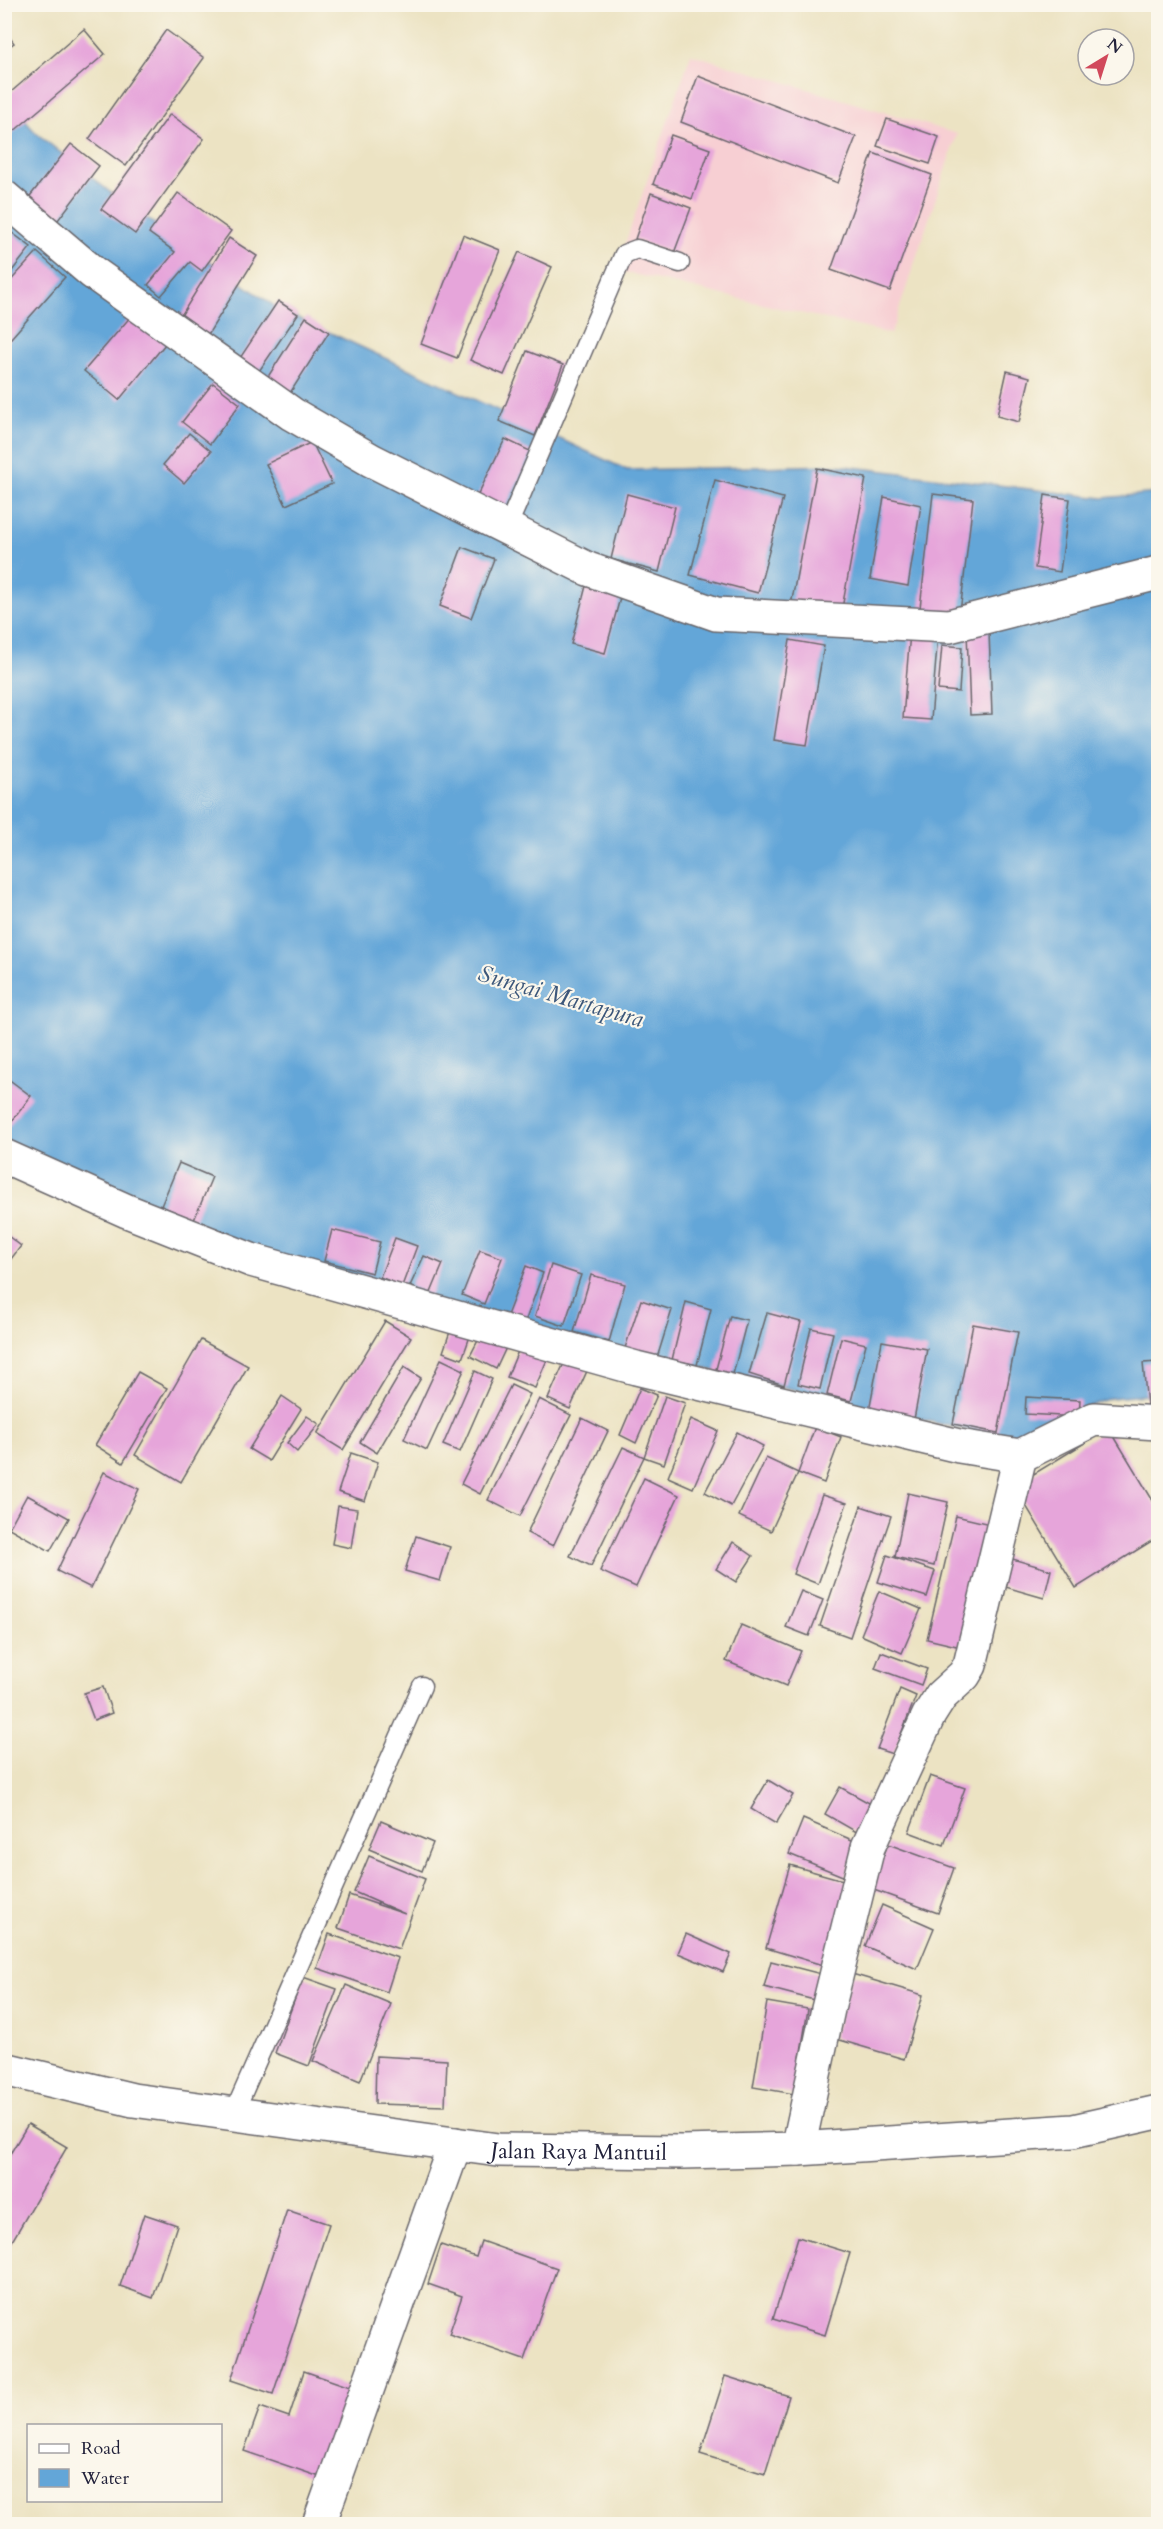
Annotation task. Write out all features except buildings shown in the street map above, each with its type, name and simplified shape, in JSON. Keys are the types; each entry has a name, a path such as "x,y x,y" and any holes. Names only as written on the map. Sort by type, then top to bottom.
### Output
{"street":[{"path":"4,197 92,272 292,414 371,460 588,569 716,615 949,626 1158,573"},
{"path":"4,1156 127,1211 251,1260 636,1368 959,1446 1020,1456 1094,1419 1158,1423"},
{"path":"798,2149 828,2009 868,1847 929,1714 941,1696 964,1675 970,1665 1020,1456"},
{"name":"Jalan Raya Mantuil","path":"4,2069 133,2100 498,2150 683,2152 798,2149 1073,2131 1158,2112"},
{"path":"319,2524 455,2144"}],"lane":[{"path":"507,528 624,254 637,249 680,263"},
{"path":"232,2115 422,1686"}],"shaded area":[{"path":"691,54 957,134 891,334 616,270"}],"water":[{"name":"Sungai Martapura","path":"4,97 36,133 120,200 279,309 627,470 836,465 1103,498 1158,493 1158,1394 1110,1398 1005,1439 442,1307 133,1210 5,1146"}]}
